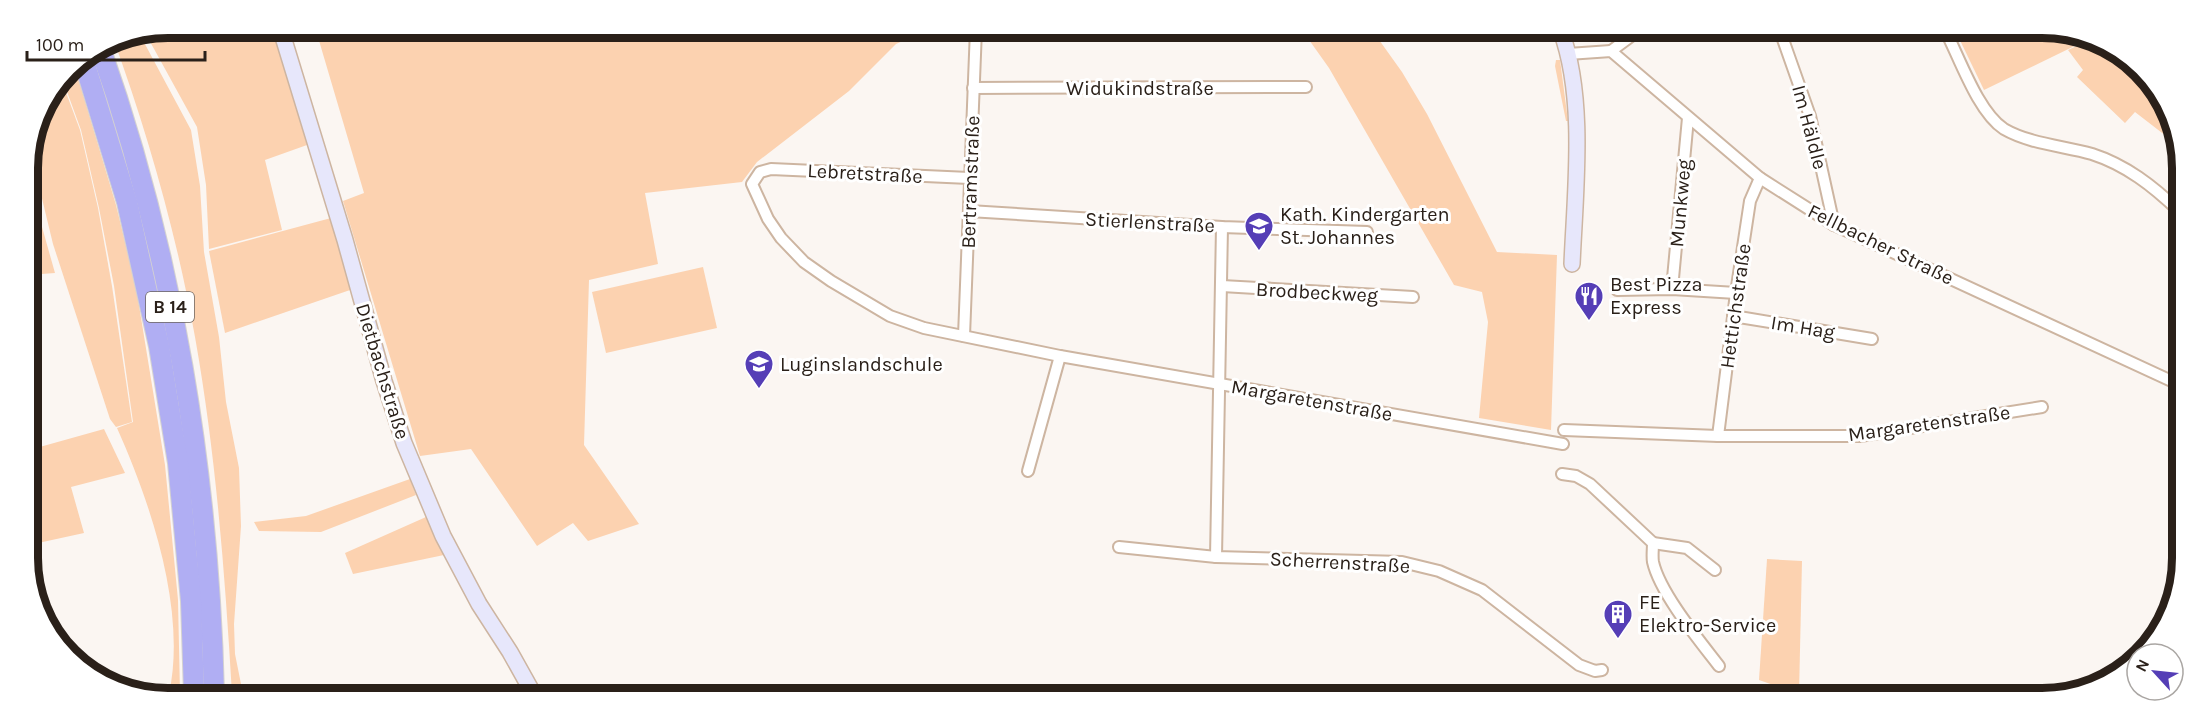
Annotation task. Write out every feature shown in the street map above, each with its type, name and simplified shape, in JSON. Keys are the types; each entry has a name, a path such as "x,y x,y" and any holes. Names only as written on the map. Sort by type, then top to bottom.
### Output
{"highway":[{"name":"B 14","path":"102,55 144,196 178,343 197,456 212,628 214,688"},
{"name":"B 14","path":"86,67 127,202 159,346 178,463 191,601 194,688"}],"main road":[{"name":"Dietbachstraße","path":"283,38 404,443 443,537 479,604 530,688"},
{"path":"1563,38 1568,54 1575,101 1577,141 1572,264"}],"street":[{"name":"Bertramstraße","path":"964,336 976,38"},
{"path":"1568,54 1611,51 1629,38"},
{"name":"Im Häldle","path":"1782,38 1810,116 1834,225"},
{"path":"1949,38 1976,94 1989,114 2003,128 2024,137 2093,154 2123,167 2146,181 2172,204"},
{"name":"Fellbacher Straße","path":"1611,51 1760,178 1834,225 2172,381"},
{"name":"Widukindstraße","path":"973,88 1306,87"},
{"name":"Munkweg","path":"1672,289 1688,118"},
{"name":"Lebretstraße","path":"760,172 771,169 969,178"},
{"name":"Margaretenstraße","path":"760,172 752,184 757,199 781,238 804,262 890,316 924,328 1060,356 1563,444"},
{"name":"Hettichstraße","path":"1718,436 1750,201 1760,178"},
{"name":"Stierlenstraße","path":"969,211 1367,232"},
{"path":"1216,557 1222,226"},
{"name":"Brodbeckweg","path":"1222,286 1413,297"},
{"path":"1617,290 1672,289 1736,293"},
{"name":"Im Hag","path":"1733,316 1872,339"},
{"path":"1028,471 1060,356"},
{"name":"Margaretenstraße","path":"1564,430 1718,436 1860,436 2042,407"},
{"path":"1562,474 1576,476 1590,484 1653,543 1687,548 1715,570"},
{"path":"1653,543 1653,562 1665,590 1719,666"},
{"name":"Scherrenstraße","path":"1119,547 1216,557 1402,562 1439,571 1482,590 1579,665 1595,671 1602,670"}],"shaded area":[{"path":"275,38 307,145 265,160 282,230 209,249 206,185 197,127 149,39"},
{"path":"318,38 910,38 896,44 849,91 757,162 742,182 645,193 658,264 589,280 584,445 639,524 588,541 573,523 537,546 471,449 420,456 343,201 364,193"},
{"path":"1308,38 1378,38 1402,72 1427,114 1497,252 1557,255 1551,430 1479,418 1488,322 1482,292 1454,285 1329,68"},
{"path":"1959,38 2041,38 2080,43 1984,90"},
{"path":"143,40 191,130 200,186 204,252 219,337 226,402 239,468 241,526 234,624 235,654 242,688 232,688 214,470 195,337 180,261 138,111 116,48"},
{"path":"2081,44 2121,64 2145,88 2162,118 2168,137 2135,112 2125,123 2077,77 2083,70 2068,50"},
{"path":"1556,60 1560,60 1568,121 1566,121 1555,66"},
{"path":"77,75 116,205 136,287 165,465 178,600 180,688 170,688 173,662 173,628 162,558 142,490 117,428 133,422 114,286 81,130 65,87"},
{"path":"64,88 80,130 98,208 132,422 116,427 110,419 53,244 38,182 38,159 47,118"},
{"path":"331,218 353,289 225,333 209,251"},
{"path":"38,227 42,227 55,273 38,274"},
{"path":"703,267 717,328 606,353 592,292"},
{"path":"104,429 125,473 71,487 84,533 38,543 38,447"},
{"path":"410,479 416,495 321,532 259,531 254,522 306,516"},
{"path":"426,517 444,555 353,574 345,553"},
{"path":"1767,559 1802,561 1799,688 1782,688 1759,680"}],"place":[{"name":"Kath. Kindergarten St. Johannes","path":"1259,252"},
{"name":"Best Pizza Express","path":"1589,322"},
{"name":"Luginslandschule","path":"759,390"},
{"name":"FE Elektro-Service","path":"1618,640"}]}
